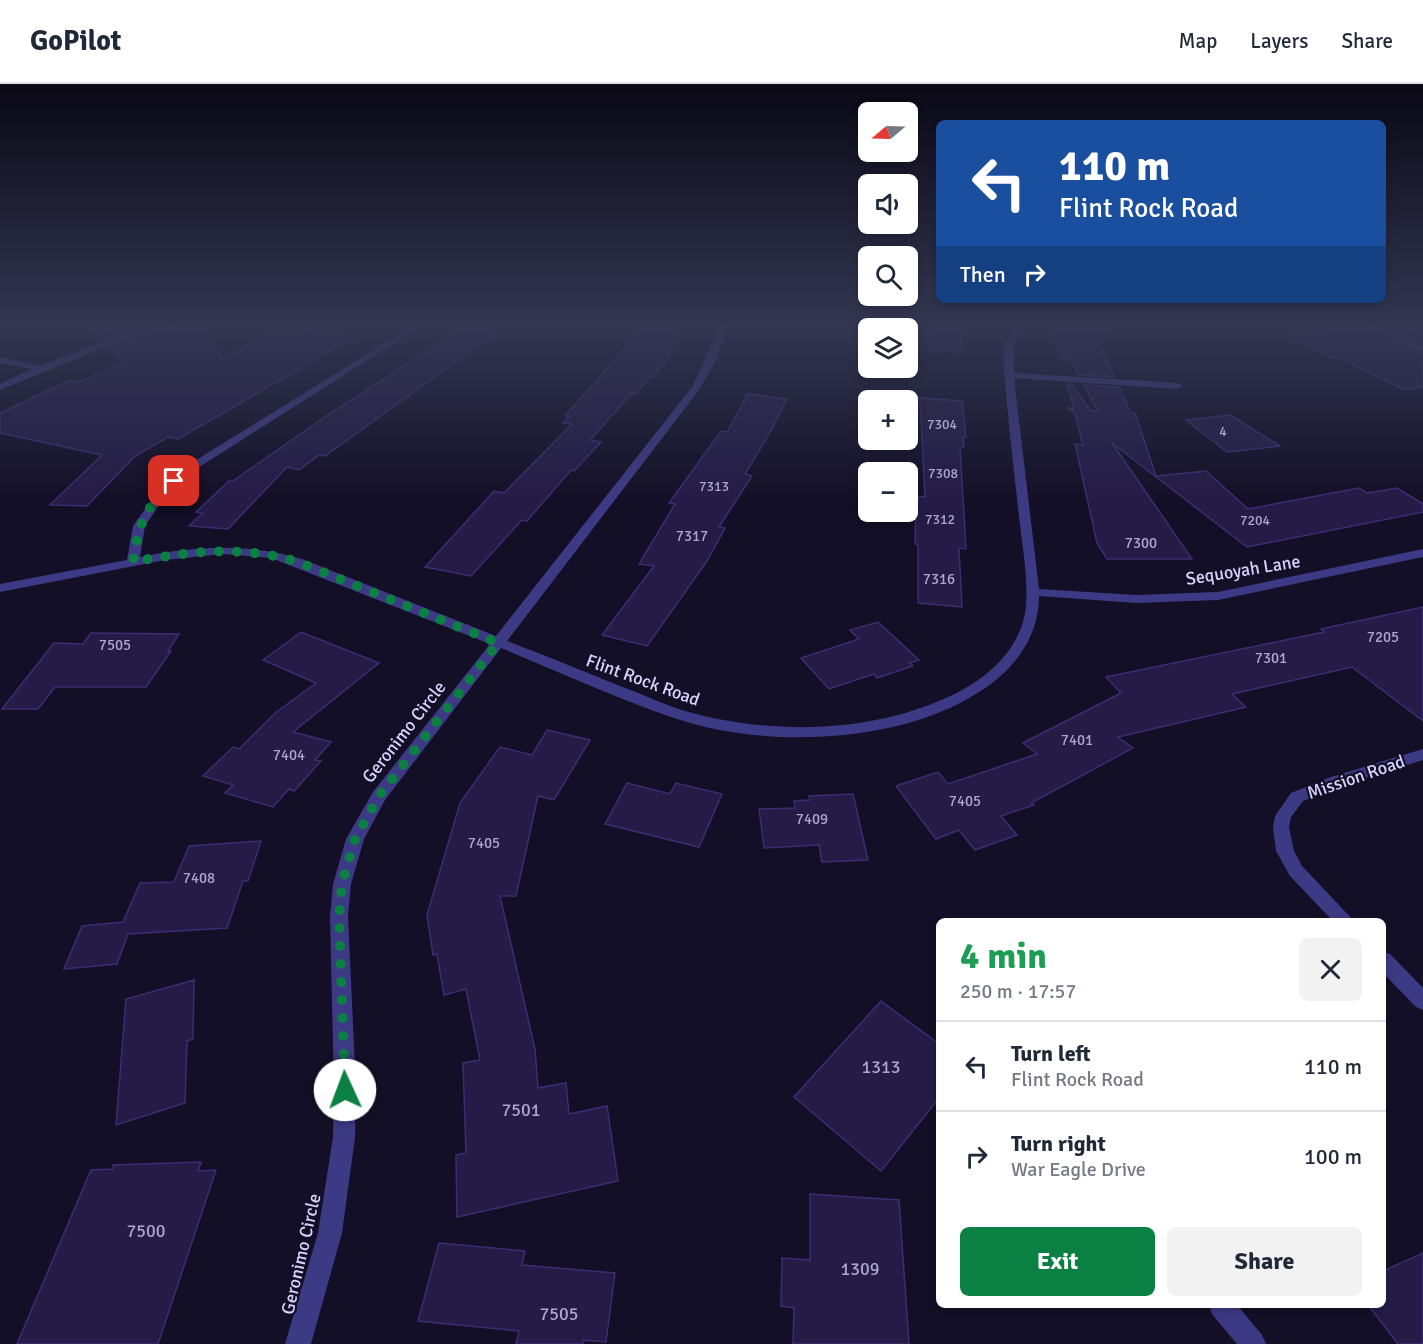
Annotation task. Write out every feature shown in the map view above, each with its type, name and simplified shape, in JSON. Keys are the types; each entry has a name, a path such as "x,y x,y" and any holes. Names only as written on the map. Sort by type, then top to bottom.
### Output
{"street":[{"path":"133,562 139,526 164,490 184,472 325,384"},
{"name":"Geronimo Circle","path":"298,1344 330,1233 344,1137 345,1090 339,916 342,884 355,839 379,796 698,384"},
{"name":"Flint Rock Road","path":"0,588 165,556 223,550 272,554 298,562 680,715 734,727 760,730 832,731 866,727 913,716 947,704 970,692 1003,667 1013,655 1028,628 1032,592 1010,384"},
{"path":"1144,384 1178,386"},
{"name":"Sequoyah Lane","path":"1032,592 1136,599 1218,596 1423,553"},
{"name":"Mission Road","path":"1342,918 1296,871 1285,851 1281,827 1283,816 1297,797 1337,781 1423,754"},
{"path":"1386,963 1423,1001"},
{"path":"1223,1308 1253,1344"}],"building":[{"path":"62,384 274,384 178,439 168,437 135,456 87,506 50,505 102,455 0,433 0,413"},
{"path":"376,384 425,384 325,456 319,455 299,470 287,467 228,529 189,526 203,513 196,512 229,481 233,481"},
{"path":"594,384 644,384 636,394 631,394 590,440 601,442 574,471 571,470 527,521 522,520 471,576 425,567 494,491 504,493 572,424 563,423 570,416 565,416"},
{"path":"1067,384 1072,384 1090,410 1098,411 1084,385 1119,387 1131,413 1135,413 1156,476 1206,471 1248,509 1359,488 1367,493 1397,488 1423,504 1423,512 1247,547 1112,443 1192,559 1107,559 1097,543 1075,444 1083,445 1075,414 1068,408 1074,409"},
{"path":"1392,384 1423,384 1423,387 1405,390"},
{"path":"748,394 787,399 745,474 752,476 719,527 725,528 707,561 647,646 602,635 654,566 639,564 675,504 669,503 721,431 727,432"},
{"path":"920,398 962,401 966,437 963,437 964,447 960,447 966,549 959,548 962,607 918,603 918,544 915,544 915,522 918,522 918,496 925,497"},
{"path":"1230,415 1280,446 1227,452 1186,420"},
{"path":"1423,607 1423,721 1352,667 1232,694 1246,707 1118,737 1133,748 1031,803 1034,805 1001,816 1017,835 975,850 959,830 936,839 896,786 938,772 948,784 1037,754 1023,743 1121,693 1106,677 1324,632 1321,629"},
{"path":"878,622 919,660 910,663 913,666 877,678 874,674 829,689 801,658 859,639 850,630"},
{"path":"301,632 379,663 293,732 331,742 315,760 321,761 294,791 289,789 273,807 225,793 233,785 203,776 233,747 239,749 275,713 316,683 263,660"},
{"path":"91,633 179,634 168,651 171,651 146,687 55,687 38,709 2,709 54,643 83,644"},
{"path":"547,730 590,740 554,800 538,796 516,896 500,896 535,1049 538,1088 566,1083 569,1114 607,1106 618,1181 457,1217 456,1155 466,1153 463,1063 480,1060 466,989 444,995 437,954 433,955 427,915 460,803 500,747 532,755"},
{"path":"627,783 670,794 676,783 722,794 699,847 605,824"},
{"path":"853,794 868,860 822,862 819,845 764,848 759,809 795,808 794,801 810,800 809,796"},
{"path":"261,841 248,881 243,881 227,928 128,934 117,964 64,969 82,926 123,922 140,883 174,882 189,846"},
{"path":"194,980 193,1039 187,1041 185,1103 116,1125 126,999"},
{"path":"881,1001 936,1042 936,1102 881,1171 794,1097"},
{"path":"201,1162 198,1171 216,1170 158,1344 17,1344 91,1170 113,1169 113,1165"},
{"path":"810,1194 899,1200 909,1344 793,1344 794,1308 781,1306 782,1258 810,1260"},
{"path":"439,1243 525,1251 522,1265 615,1273 606,1342 583,1340 583,1344 516,1344 519,1331 418,1321"},
{"path":"1423,1253 1423,1344 1398,1344 1370,1308 1386,1308 1386,1270"}],"route":[{"path":"174,481 152,505 139,526 133,562 223,550 272,554 298,562 498,643 379,796 355,839 342,884 339,916 345,1090"}]}
